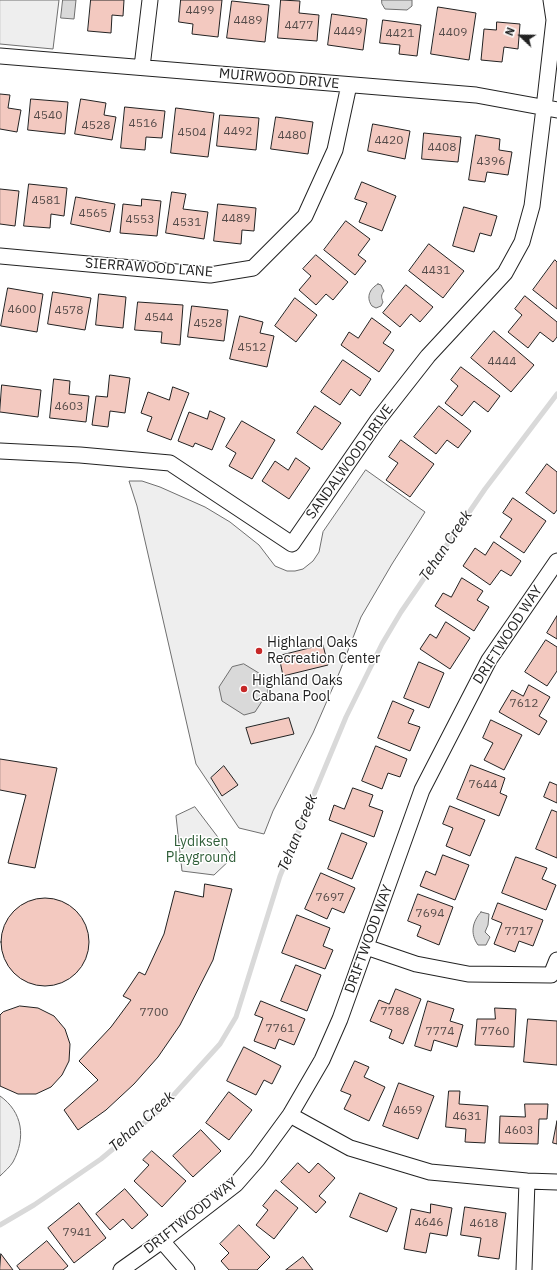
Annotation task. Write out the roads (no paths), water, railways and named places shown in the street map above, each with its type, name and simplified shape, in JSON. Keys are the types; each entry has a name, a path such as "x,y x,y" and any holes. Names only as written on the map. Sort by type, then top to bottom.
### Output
{"street":[{"path":"142,67 150,0"},
{"path":"550,109 554,20 551,0"},
{"name":"MUIRWOOD DRIVE","path":"0,56 476,95 550,109"},
{"name":"SIERRAWOOD LANE","path":"0,256 210,275 253,268 305,216 335,150 349,85"},
{"name":"SANDALWOOD DRIVE","path":"0,451 80,455 170,463 292,544 377,421 428,356 505,273 522,242 532,206 550,109"},
{"name":"DRIFTWOOD WAY","path":"121,1270 162,1241 236,1184 257,1160 290,1115 322,1060 340,1019 422,790 489,660 557,561"},
{"path":"366,947 416,964 468,974 551,975 557,960"},
{"path":"290,1115 350,1148 430,1172 527,1182 557,1182"},
{"path":"524,1270 527,1182"},
{"path":"162,1241 187,1270"}],"waterway":[{"name":"Tehan Creek","path":"0,1225 34,1205 101,1159 161,1109 220,1044 236,1017 280,876 346,717 382,644 401,612 485,489 557,394"}],"place":[{"name":"Highland Oaks Recreation Center","path":"259,651"},
{"name":"Highland Oaks Cabana Pool","path":"244,689"}],"park label":[{"name":"Lydiksen Playground","path":"201,850"}]}
